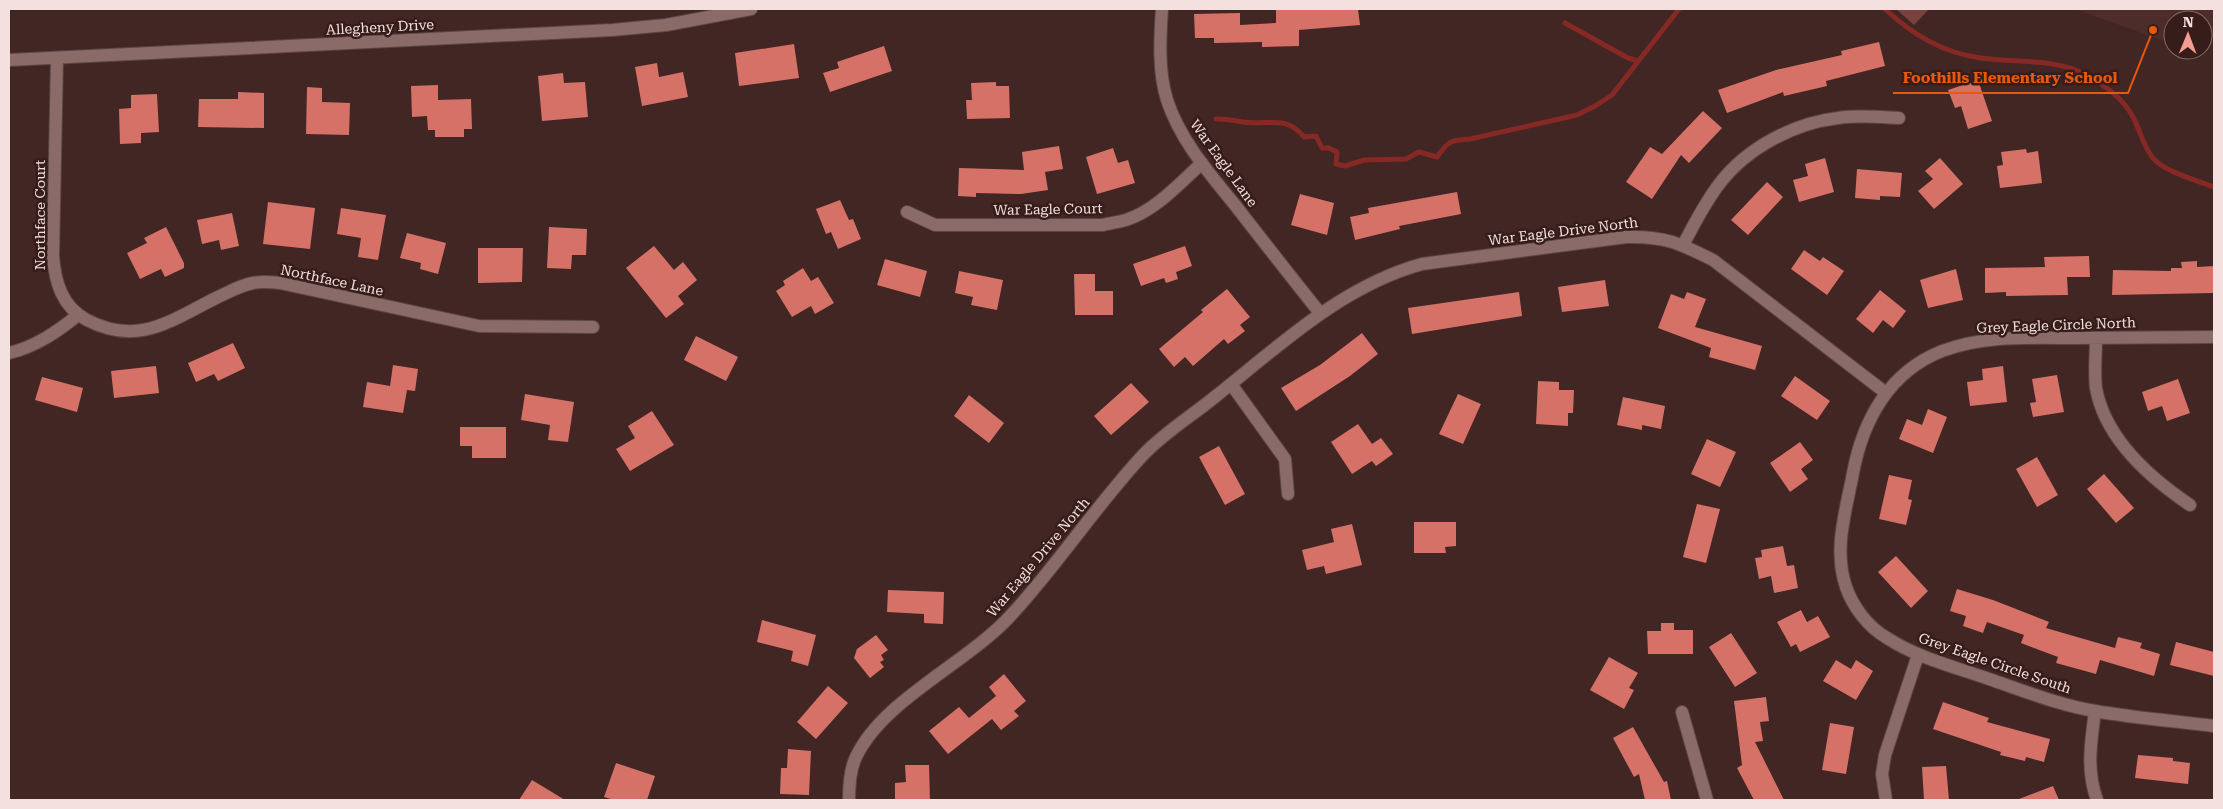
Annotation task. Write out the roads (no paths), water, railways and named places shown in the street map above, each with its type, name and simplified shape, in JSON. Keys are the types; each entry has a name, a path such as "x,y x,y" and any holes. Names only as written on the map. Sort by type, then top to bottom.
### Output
{"street":[{"name":"Allegheny Drive","path":"9,60 612,30 666,25 751,9"},
{"name":"War Eagle Lane","path":"1162,9 1160,45 1162,76 1167,100 1180,131 1202,163 1320,313"},
{"name":"Northface Court","path":"57,58 54,276 66,303 78,315"},
{"path":"1684,245 1705,205 1721,182 1739,162 1760,147 1782,135 1830,119 1863,116 1899,118"},
{"name":"War Eagle Court","path":"907,212 935,225 1103,225 1128,220 1145,210 1169,193 1202,163"},
{"name":"War Eagle Drive North","path":"849,800 850,779 855,759 865,739 880,722 968,653 1012,614 1145,453 1320,313 1378,279 1422,264 1646,236 1684,245 1713,260 1886,393"},
{"name":"Northface Lane","path":"78,315 116,332 135,333 157,328 237,288 253,283 267,282 280,283 480,326 593,327"},
{"path":"9,354 56,332 78,315"},
{"name":"Grey Eagle Circle North","path":"1886,393 1922,361 1962,344 1983,340 2214,337"},
{"path":"2096,338 2096,387 2106,420 2115,436 2161,486 2190,505"},
{"path":"1231,384 1286,459 1288,494"},
{"name":"Grey Eagle Circle South","path":"1886,393 1872,412 1856,455 1840,545 1840,566 1846,588 1866,622 1886,638 1918,655 2063,704 2095,711 2214,726"},
{"path":"1886,800 1882,774 1885,755 1918,655"},
{"path":"2095,711 2088,763 2091,786 2097,800"},
{"path":"1682,712 1707,800"}],"waterway":[{"path":"1216,119 1252,123 1283,123 1297,130 1304,137 1316,136 1322,148 1329,148 1337,152 1336,164 1345,166 1364,160 1406,159 1419,152 1437,157 1450,142 1577,115 1595,106 1612,95 1679,9"},
{"path":"1885,9 1918,35 1954,52 1981,58 2058,65 2090,77 2104,86 2129,110 2147,148 2158,163 2181,175 2214,187"},
{"path":"1565,23 1628,58 1638,61"}],"place":[{"name":"Foothills Elementary School","path":"2153,30"}]}
